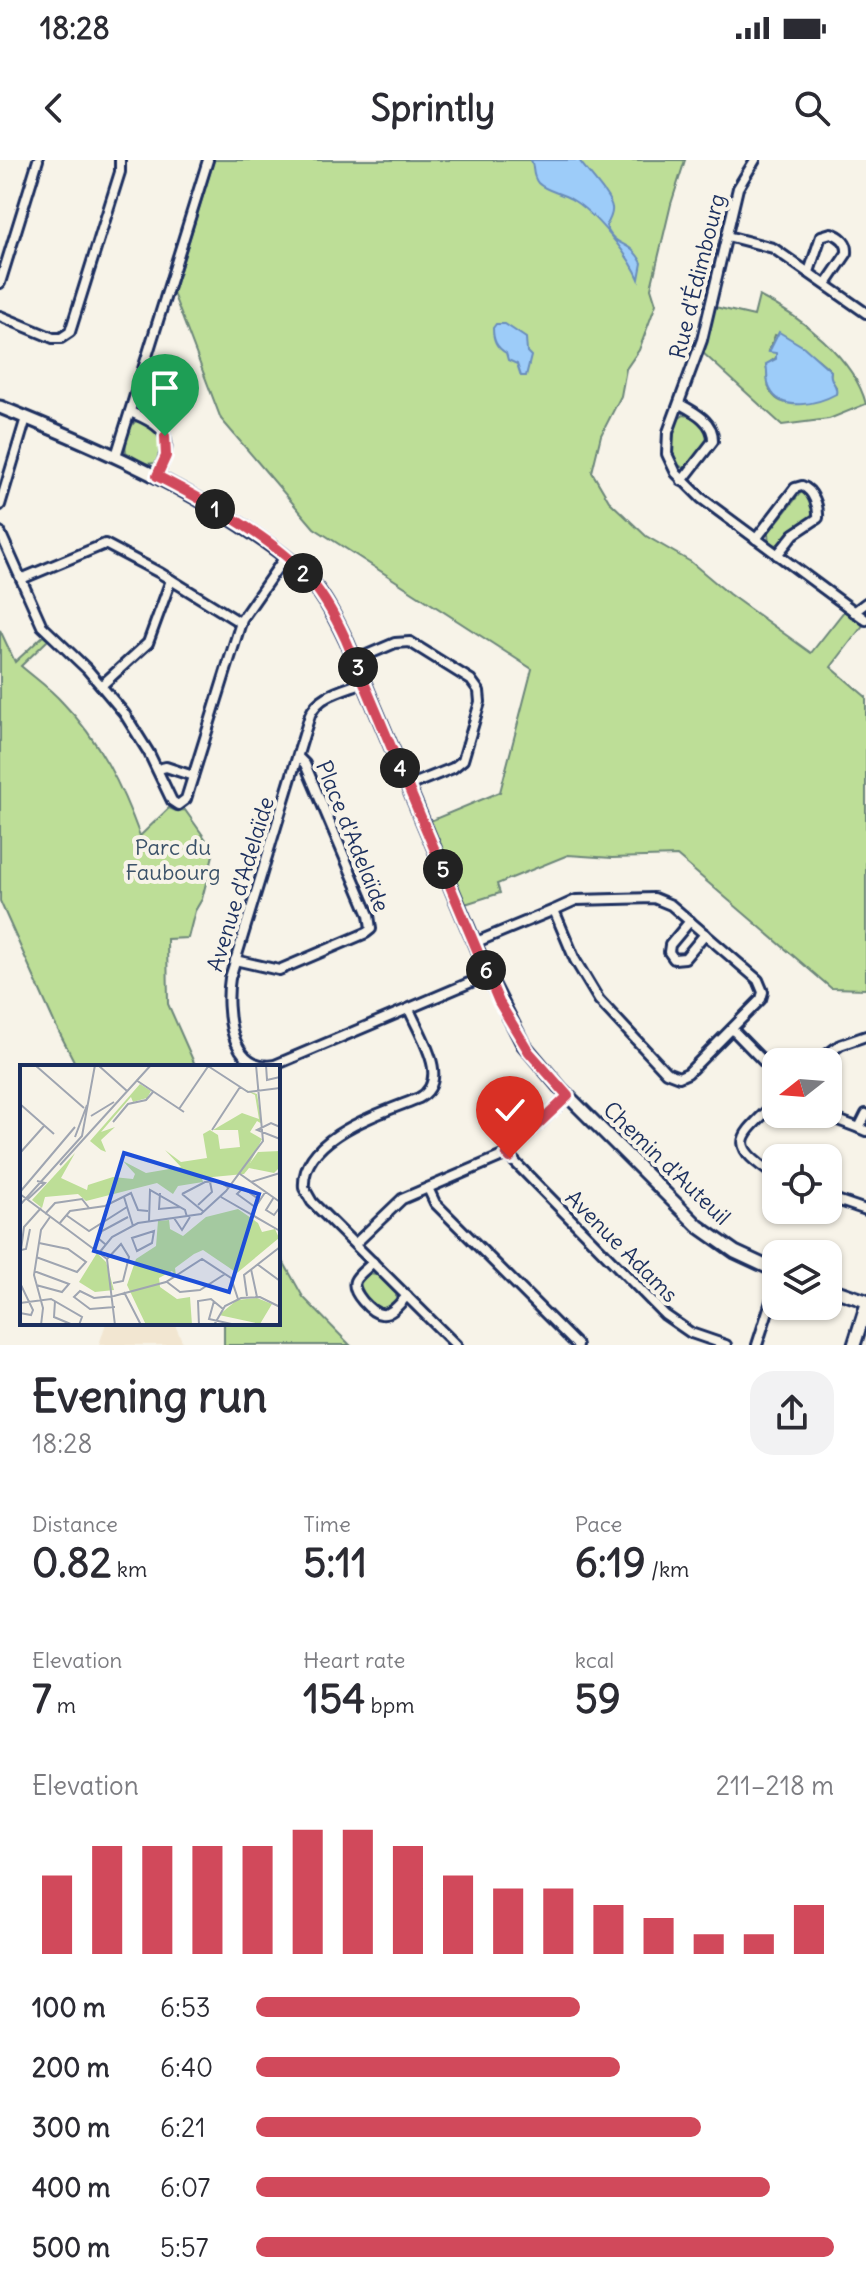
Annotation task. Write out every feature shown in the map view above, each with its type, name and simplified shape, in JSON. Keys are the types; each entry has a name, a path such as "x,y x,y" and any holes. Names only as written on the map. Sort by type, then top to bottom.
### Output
{"street":[{"path":"0,283 38,160"},
{"path":"0,316 53,338 61,338 70,332 120,172 120,160"},
{"path":"116,456 208,160"},
{"name":"Rue d'Édimbourg","path":"755,160 738,188 698,354 668,432 666,446 669,463 682,481 866,620"},
{"path":"809,272 821,236 831,233 839,237 846,243 847,253 826,284"},
{"path":"727,236 773,248 866,313"},
{"path":"680,404 706,422 714,436 682,481"},
{"name":"Chemin d'Auteuil","path":"0,407 157,476 225,515 300,569 340,627 488,975 523,1044 568,1096 698,1226 735,1252 762,1265"},
{"path":"130,412 153,421 165,436 166,456 157,476"},
{"path":"0,505 26,418"},
{"path":"756,539 795,488 805,487 811,493 818,518 794,534 777,555"},
{"path":"0,532 46,631 102,685 132,724 172,801 178,805 186,799 241,623 285,557"},
{"path":"21,579 105,544 241,623"},
{"path":"102,685 148,643 171,580"},
{"path":"854,612 866,603"},
{"path":"355,660 395,643 410,642 471,680 479,691 480,702 463,760 453,768 408,786"},
{"name":"Avenue d'Adelaïde","path":"256,1065 241,1052 229,1016 228,995 235,960 316,705 364,682"},
{"name":"Place d'Adelaïde","path":"235,960 279,970 371,929 369,915 305,764 298,757"},
{"path":"158,769 166,767 193,776"},
{"path":"474,943 576,900 654,898 666,902 758,980 762,987 761,999 688,1073 679,1077 670,1075 599,1000 575,960 554,910"},
{"path":"690,921 670,945 669,952 674,959 686,957 705,934"},
{"name":"Avenue d'Adelaïde","path":"273,1065 488,975"},
{"path":"409,1009 433,1067 434,1080 430,1089 419,1098 339,1132 312,1160 304,1173 304,1188 308,1196 456,1345"},
{"path":"732,1029 762,1060"},
{"path":"836,1048 866,1036"},
{"path":"355,1244 394,1205 507,1154 568,1096"},
{"path":"842,1122 862,1129 866,1114"},
{"path":"762,1116 744,1134 742,1142 746,1153 762,1165"},
{"name":"Avenue Adams","path":"507,1154 665,1315 691,1333 726,1345"},
{"path":"428,1188 435,1203 577,1345"},
{"path":"842,1202 866,1210"},
{"path":"373,1262 355,1281 358,1296 375,1312 383,1315 407,1296"},
{"path":"842,1293 866,1301"},
{"path":"854,1345 866,1307"},
{"path":"757,1345 765,1320"}],"shaded area":[{"path":"105,1325 175,1325 184,1345 99,1345"}],"green space":[{"path":"214,160 685,160 651,288 656,304 639,350 626,369 621,396 601,435 592,472 609,501 646,536 691,562 729,594 811,653 845,610 864,624 831,667 866,697 866,989 831,988 677,856 612,858 568,855 497,884 500,893 465,904 430,821 500,792 532,669 314,528 221,419 173,293"},
{"path":"759,296 808,327 838,355 860,387 866,404 829,419 782,425 703,353 715,307 754,316","holes":["775,335 805,350 825,365 831,371 830,378 836,387 801,402 783,402 776,398 769,387 766,365 777,357 776,352 769,351"]},
{"path":"684,415 701,423 709,438 691,465 684,468 675,463 671,446 678,419"},
{"path":"136,421 155,431 162,442 160,456 155,463 146,464 126,452 127,435"},
{"path":"801,492 806,493 811,502 812,518 792,529 780,544 769,543 768,533"},
{"name":"Parc du Faubourg","path":"0,630 15,662 43,636 48,640 21,666 58,698 88,733 117,782 140,836 169,808 185,810 214,851 188,938 167,939 168,1004 195,1065 76,1065 0,901"},
{"path":"280,1256 303,1297 350,1345 224,1345 224,1325 280,1325"},
{"path":"368,1273 377,1274 396,1294 396,1301 389,1308 378,1309 360,1292 359,1282"}],"water":[{"path":"531,160 579,160 611,203 612,213 606,226 610,233 633,250 642,263 639,279 619,247 590,214 571,199 538,183"},
{"path":"496,324 505,324 526,338 527,352 531,356 526,376 521,376 517,364 508,360 506,353 496,343 493,328"},
{"path":"779,332 804,347 831,371 836,394 820,401 800,404 791,404 775,397 769,386 766,364 776,359 776,353 769,352"}],"route":[{"path":"165,436 166,456 157,476 225,515 277,550 300,569 325,602 346,640 499,1002 529,1052 568,1096 507,1154 510,1158"}]}
